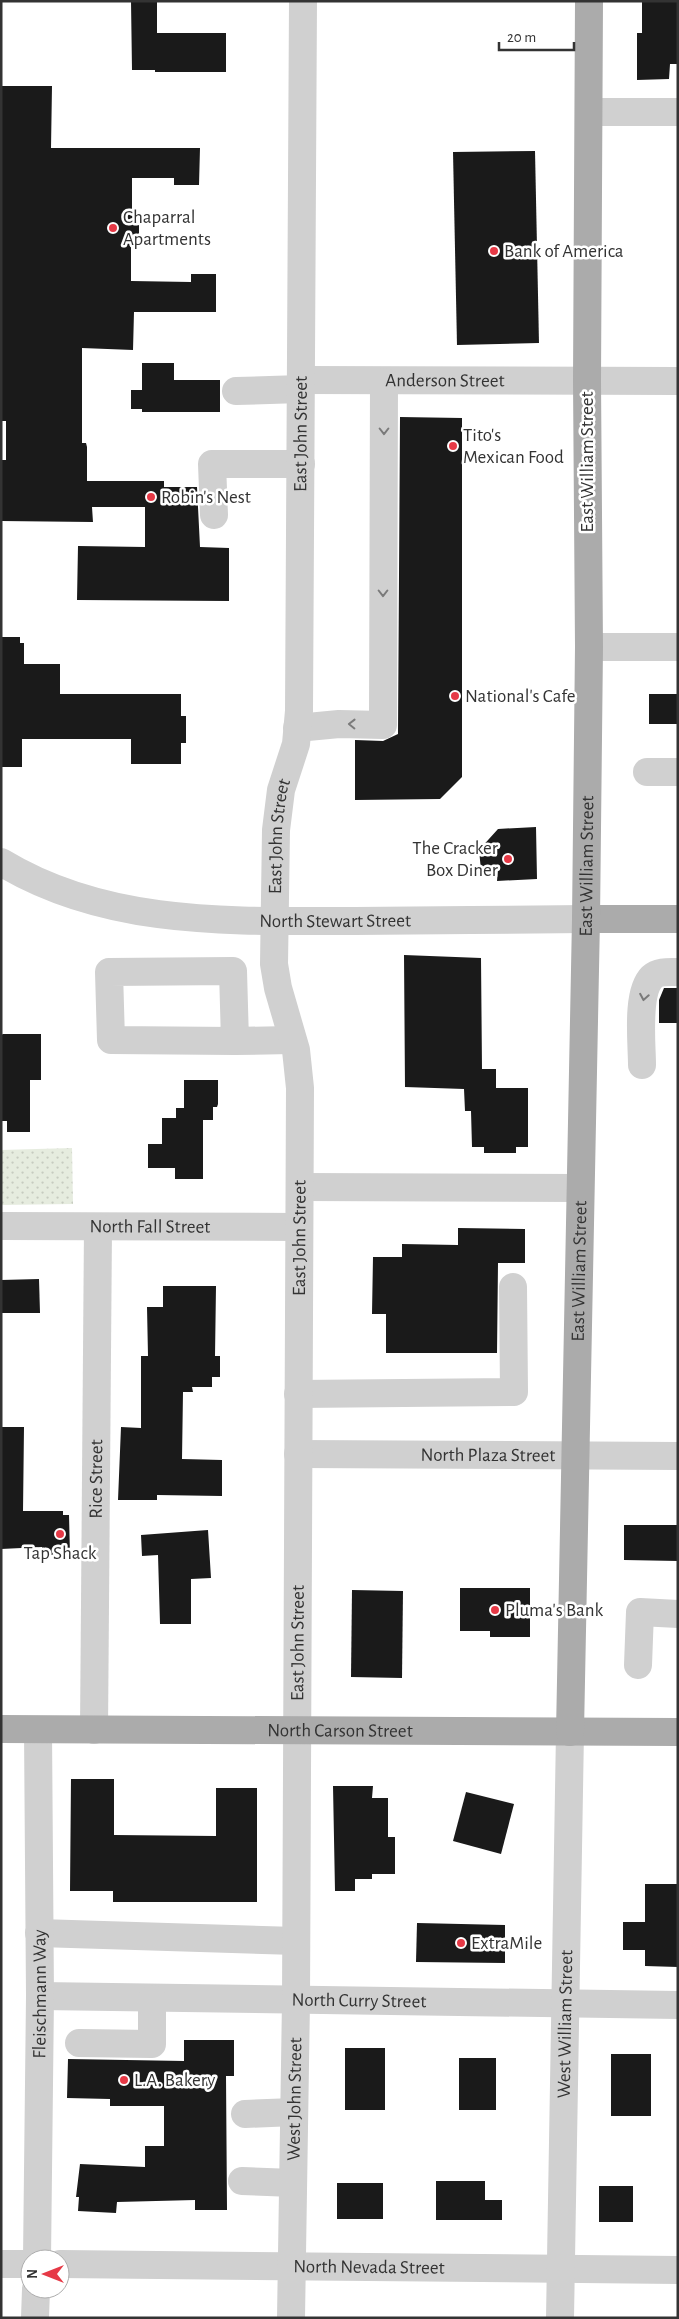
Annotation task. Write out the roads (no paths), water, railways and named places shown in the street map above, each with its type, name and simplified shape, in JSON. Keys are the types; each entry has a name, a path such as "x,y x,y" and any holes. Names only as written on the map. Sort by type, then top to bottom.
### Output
{"main road":[{"name":"East William Street","path":"570,1732 586,919 589,1"},
{"name":"North Stewart Street","path":"586,919 678,920"},
{"name":"North Carson Street","path":"1,1729 678,1732"}],"street":[{"name":"East John Street","path":"296,1730 300,1088 296,1050 291,1040 274,964 274,921 276,830 282,790 296,744 297,728 301,464 303,1"},
{"path":"589,112 678,112"},
{"name":"Anderson Street","path":"236,391 301,384 384,382 678,381"},
{"path":"297,728 339,724 383,725 384,382"},
{"path":"214,515 212,464 301,464"},
{"path":"588,647 678,647"},
{"path":"648,772 678,772"},
{"name":"North Stewart Street","path":"1,862 18,872 71,895 124,909 171,916 274,921 586,919"},
{"path":"235,1041 232,971 109,972 110,1040 235,1041 291,1040"},
{"path":"642,1065 644,993 652,976 660,973 678,972"},
{"path":"300,1187 580,1188"},
{"name":"North Fall Street","path":"1,1226 299,1227"},
{"name":"Rice Street","path":"94,1730 98,1227"},
{"path":"298,1394 514,1392 513,1287"},
{"name":"North Plaza Street","path":"298,1454 678,1456"},
{"path":"638,1665 640,1612 678,1614"},
{"name":"Fleischmann Way","path":"37,2249 40,1996 38,1730"},
{"name":"West John Street","path":"291,2318 296,2001 296,1730"},
{"name":"West William Street","path":"560,2318 570,1732"},
{"path":"39,1933 296,1941"},
{"name":"North Curry Street","path":"40,1996 678,2005"},
{"path":"79,2043 152,2044 152,1999"},
{"path":"244,2114 294,2112"},
{"path":"242,2181 293,2183"},
{"path":"1,2264 20,2264"},
{"name":"North Nevada Street","path":"70,2264 678,2270"},
{"path":"36,2299 36,2318"}],"place":[{"name":"Chaparral Apartments","path":"113,228"},
{"name":"Bank of America","path":"494,251"},
{"name":"Tito's Mexican Food","path":"453,446"},
{"name":"Robin's Nest","path":"151,497"},
{"name":"National's Cafe","path":"455,696"},
{"name":"The Cracker Box Diner","path":"508,859"},
{"name":"Tap Shack","path":"60,1534"},
{"name":"Pluma's Bank","path":"495,1610"},
{"name":"ExtraMile","path":"461,1943"},
{"name":"L.A. Bakery","path":"124,2080"}]}
